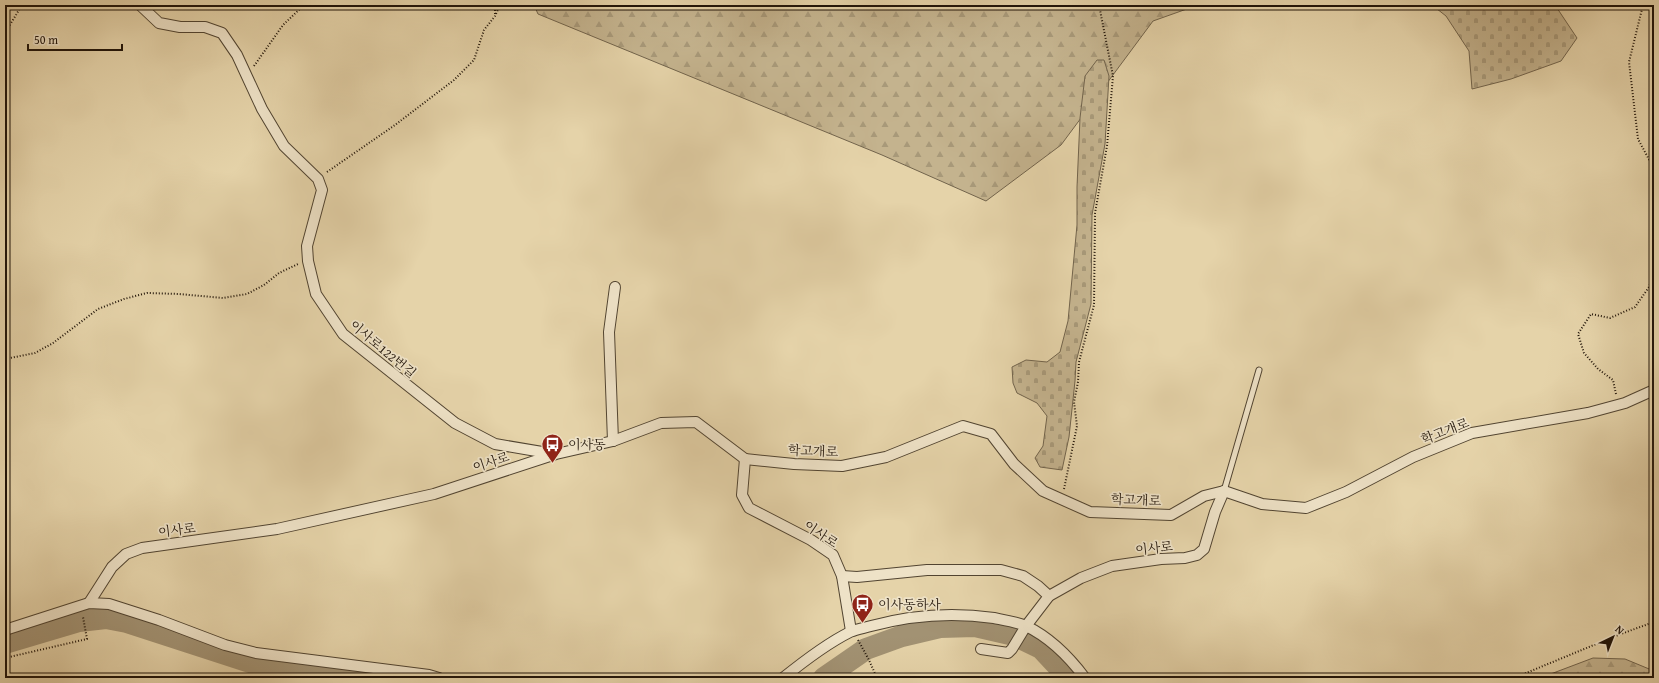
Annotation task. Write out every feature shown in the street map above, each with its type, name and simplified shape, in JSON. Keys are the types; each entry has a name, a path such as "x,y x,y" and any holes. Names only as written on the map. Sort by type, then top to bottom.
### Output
{"street":[{"path":"140,5 159,23 180,27 206,27 222,33 237,55 262,109 284,146 318,179"},
{"name":"이사로122번길","path":"318,179 322,190 308,246 308,261 316,294 342,334 455,423 495,444 556,454"},
{"path":"612,441 609,332 615,287"},
{"name":"학고개로","path":"745,459 794,464 842,466 886,457 963,426 991,434 1014,464 1043,491 1090,512 1171,515 1204,496 1224,491 1262,504 1306,508 1346,492 1413,457 1472,433 1588,413 1625,404 1654,390"},
{"name":"이사로","path":"89,603 112,567 126,554 142,548 277,529 335,517 434,494 556,454 612,441 661,423 696,422 745,459 742,495 749,508 811,540 833,555 842,576 851,631"},
{"name":"이사로","path":"981,649 1008,652 1012,649 1025,628 1049,596 1081,578 1112,566 1161,559 1185,558 1197,555 1204,548 1215,512 1224,491"},
{"path":"842,576 857,577 927,570 1001,570 1023,576 1038,586 1049,596"},
{"path":"5,630 89,603 109,604 159,620 225,645 256,653 429,675 439,678"},
{"path":"783,678 810,656 851,631 890,620 938,614 974,615 1004,620 1025,628 1044,638 1074,664 1085,678"}],"lane":[{"path":"1224,491 1259,370"}],"path":[{"path":"5,33 22,5"},
{"path":"247,76 283,25 304,5"},
{"path":"495,5 495,16"},
{"path":"318,179 395,125 454,80 474,60 484,30 495,16 500,5"},
{"path":"1062,500 1077,426 1074,402 1078,382 1079,362 1094,305 1095,213 1108,146 1113,76 1099,5"},
{"path":"1643,5 1629,62 1638,138 1652,165 1654,178"},
{"path":"5,359 35,353 53,343 98,309 124,299 147,293 223,298 247,294 264,285 279,273 295,265 308,261"},
{"path":"1618,405 1613,380 1598,369 1584,353 1578,334 1591,314 1610,318 1635,307 1649,286 1654,272"},
{"path":"5,658 87,639 82,614"},
{"path":"1514,678 1618,635 1654,622"},
{"path":"858,640 877,678"}],"green space":[{"path":"534,5 1198,5 1153,21 1061,145 986,201 882,155 538,14"},
{"path":"1432,5 1555,5 1577,38 1561,61 1511,79 1472,89 1469,51 1446,16"},
{"path":"1097,60 1104,60 1109,76 1105,144 1092,215 1091,304 1076,362 1069,437 1062,470 1040,467 1035,458 1043,446 1047,416 1037,403 1017,393 1013,383 1012,367 1026,360 1047,362 1060,352 1068,321 1077,225 1080,118 1085,76"},
{"path":"1593,658 1625,659 1654,671 1654,678 1540,678"}],"waterway":[{"path":"5,643 79,621 106,618 127,622 262,666 305,673 367,678"},
{"path":"824,678 866,649 902,636 940,627 975,626 1014,635 1041,648 1069,678"}],"place":[{"name":"이사동","path":"552,464"},
{"name":"이사동하사","path":"863,624"}]}
